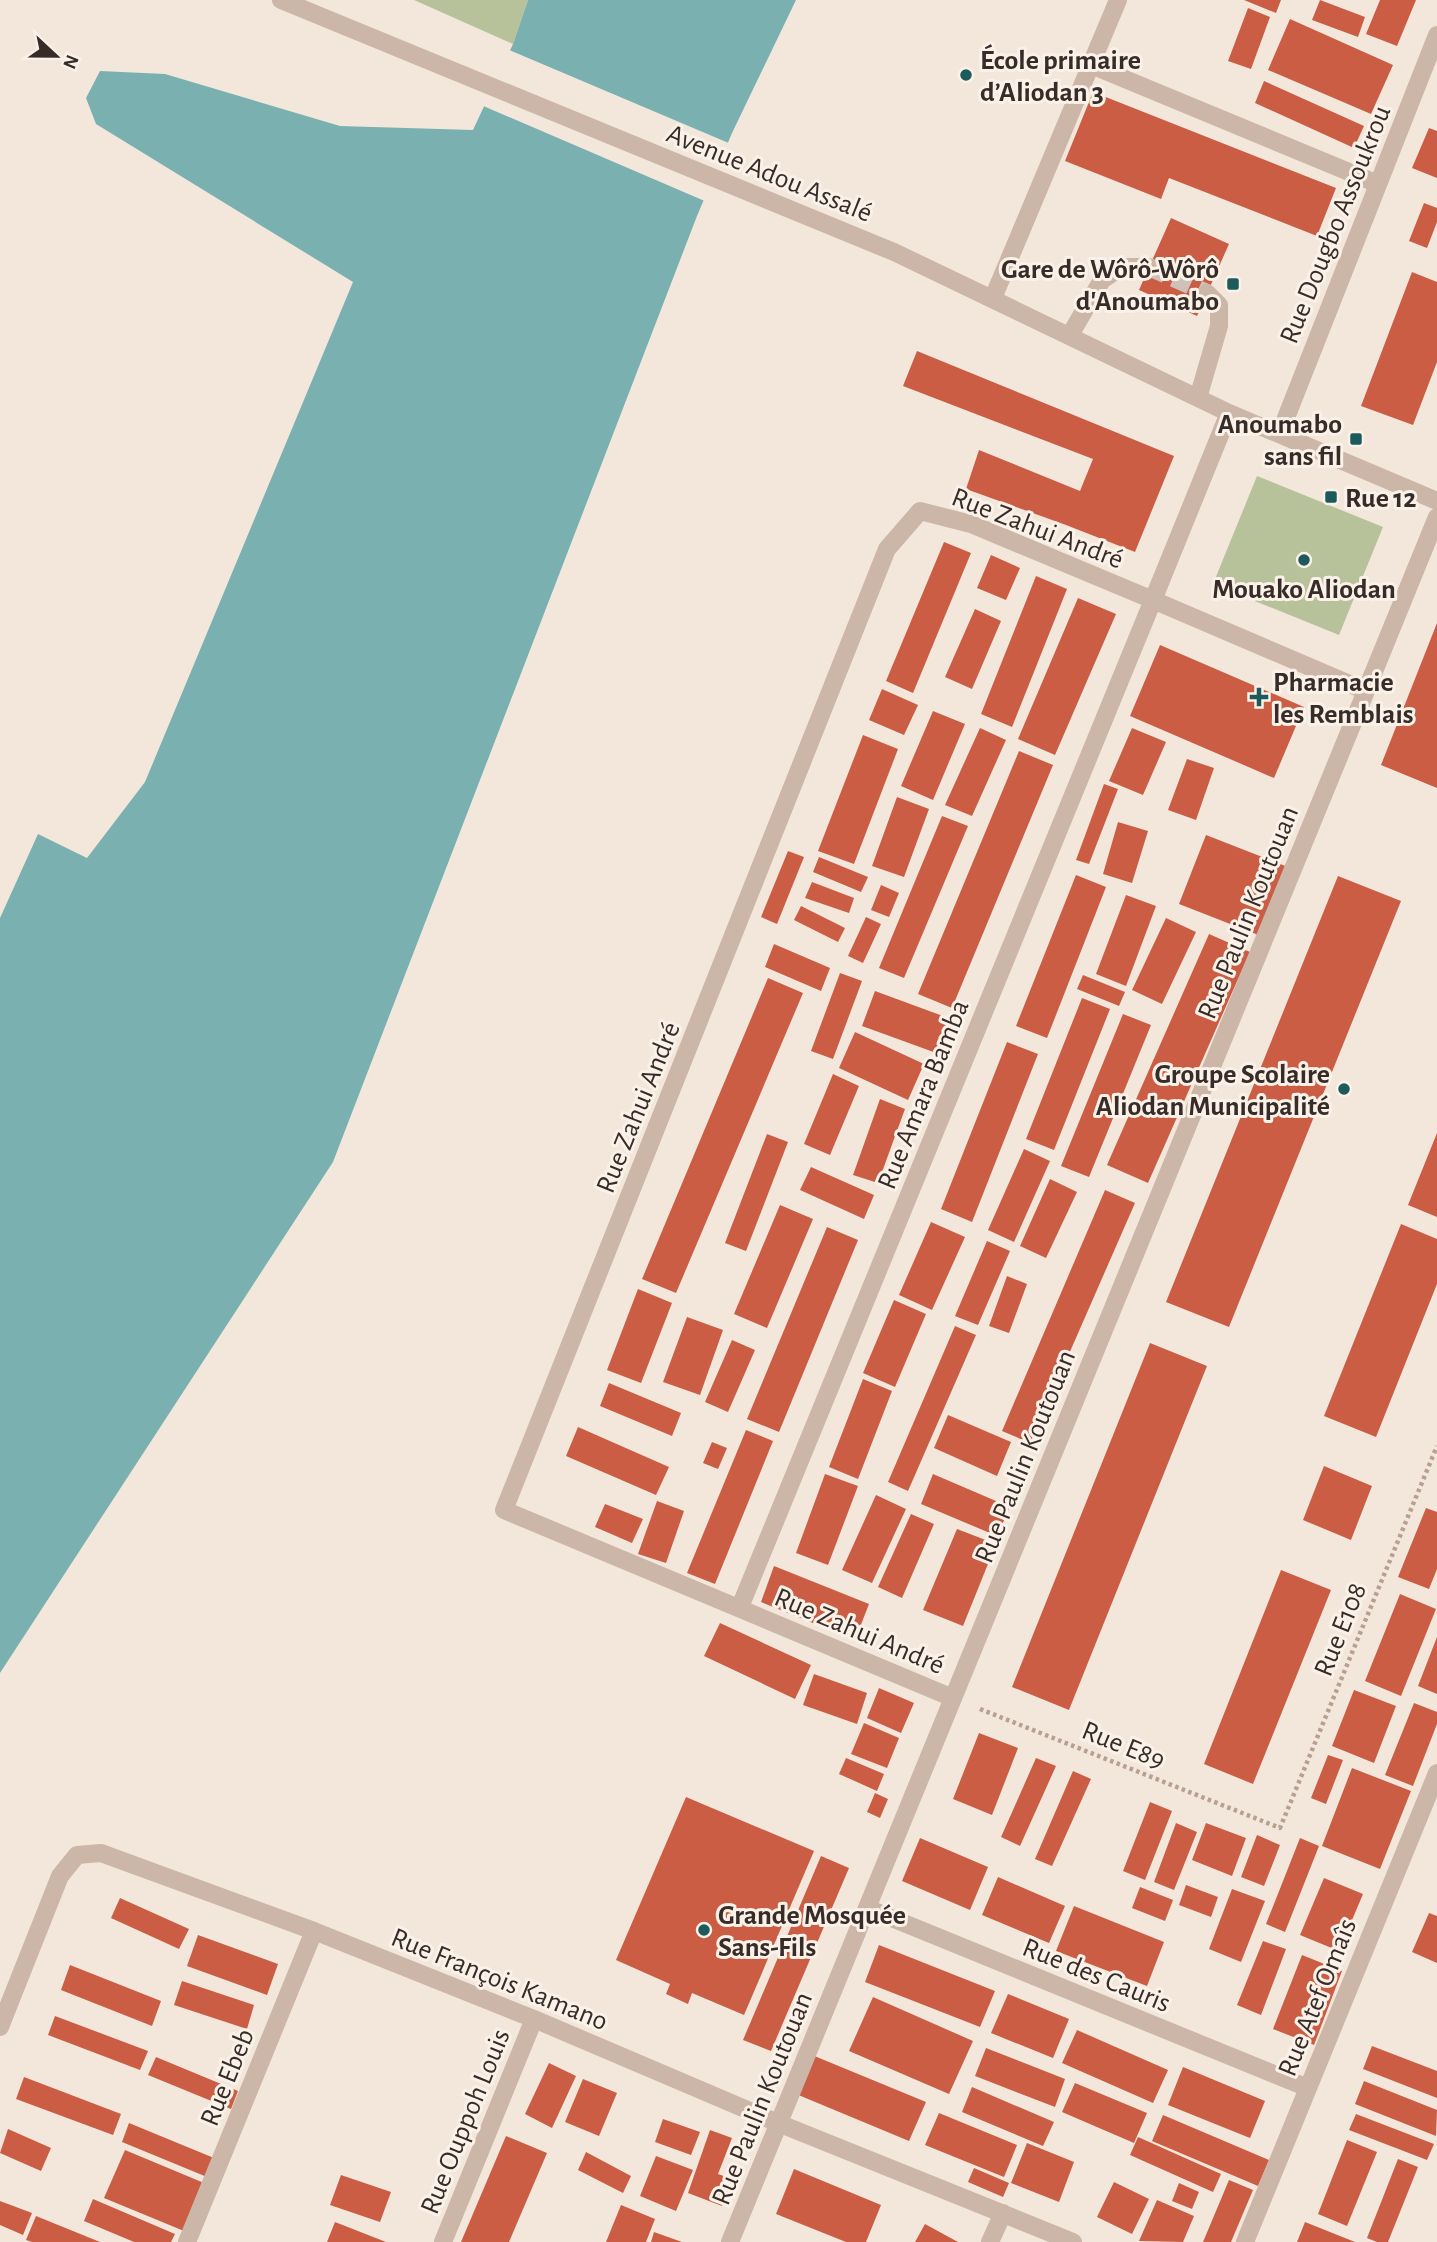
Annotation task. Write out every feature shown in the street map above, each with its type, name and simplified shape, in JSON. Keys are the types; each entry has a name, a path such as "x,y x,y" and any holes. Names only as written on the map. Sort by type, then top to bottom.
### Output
{"street":[{"name":"Avenue Adou Assalé","path":"281,0 894,252 1229,413 1437,501"},
{"path":"993,298 1118,0"},
{"name":"Rue Dougbo Assoukrou","path":"1280,433 1437,35"},
{"path":"1091,65 1378,184"},
{"path":"1070,335 1102,280 1122,267 1149,267"},
{"path":"1198,398 1219,326 1219,305 1207,293"},
{"name":"Rue Amara Bamba","path":"740,1607 1229,413"},
{"name":"Rue Zahui André","path":"953,1698 504,1510 887,549 920,511 971,524 1153,600"},
{"name":"Rue Paulin Koutouan","path":"730,2242 1437,517"},
{"path":"1153,600 1366,691"},
{"name":"Rue Atef Omaîs","path":"1245,2242 1437,1773"},
{"name":"Rue François Kamano","path":"0,2027 60,1876 77,1855 101,1853 314,1931 1073,2242"},
{"name":"Rue des Cauris","path":"867,1908 1308,2088"},
{"name":"Rue Ebeb","path":"187,2242 314,1931"},
{"name":"Rue Ouppoh Louis","path":"443,2242 534,2020"},
{"path":"990,2242 1003,2213"}],"path":[{"name":"Rue E108","path":"1280,1828 1437,1446"},
{"name":"Rue E89","path":"953,1698 1280,1828"}],"green space":[{"path":"414,0 528,0 513,44"},
{"path":"1257,476 1383,527 1339,635 1213,584"}],"water":[{"path":"528,0 796,0 732,133 697,216 333,1162 0,1673 0,918 38,834 87,858 145,782 353,282 96,124 86,98 100,71 165,74 340,126 473,130 513,44"}],"pier":[{"path":"507,49 731,144 707,202 481,105"}],"building":[{"path":"1244,0 1281,0 1276,13"},
{"path":"1320,0 1365,17 1358,37 1312,20"},
{"path":"1380,0 1416,0 1397,46 1366,34"},
{"path":"1248,8 1270,17 1251,69 1228,61"},
{"path":"1290,19 1393,65 1371,114 1268,70"},
{"path":"1264,81 1364,126 1354,148 1255,103"},
{"path":"1093,92 1336,188 1317,236 1169,178 1161,199 1065,161"},
{"path":"1429,128 1437,131 1437,178 1412,168"},
{"path":"1424,203 1437,208 1437,222 1427,248 1409,241"},
{"path":"1171,218 1229,244 1197,316 1139,290"},
{"path":"1412,272 1437,282 1437,362 1413,425 1361,406"},
{"path":"917,351 1174,456 1135,552 966,489 979,450 1080,491 1093,459 903,386"},
{"path":"944,542 971,553 913,693 886,681"},
{"path":"991,555 1020,568 1006,600 977,588"},
{"path":"1036,576 1067,589 1012,727 981,714"},
{"path":"1078,598 1116,614 1055,755 1018,739"},
{"path":"975,609 1001,621 972,689 945,677"},
{"path":"1437,623 1437,788 1381,765"},
{"path":"1160,645 1304,707 1274,778 1130,716"},
{"path":"882,689 918,705 904,735 869,720"},
{"path":"933,711 965,724 933,800 901,786"},
{"path":"980,728 1006,740 972,816 945,805"},
{"path":"1132,728 1166,742 1143,795 1109,781"},
{"path":"863,735 898,749 854,864 818,851"},
{"path":"1019,751 1053,765 952,1008 918,994"},
{"path":"1187,759 1214,768 1196,820 1168,810"},
{"path":"1104,784 1118,789 1089,864 1076,860"},
{"path":"897,797 929,809 904,877 872,866"},
{"path":"942,816 968,826 904,978 879,968"},
{"path":"1118,822 1148,831 1132,883 1103,874"},
{"path":"1206,835 1288,867 1261,936 1179,904"},
{"path":"788,851 804,857 777,924 761,917"},
{"path":"819,857 868,877 861,892 813,872"},
{"path":"1076,875 1106,887 1047,1038 1016,1026"},
{"path":"1338,876 1401,901 1229,1327 1166,1302"},
{"path":"812,882 854,898 849,913 805,898"},
{"path":"881,885 899,893 889,917 871,910"},
{"path":"1126,895 1156,906 1126,986 1096,974"},
{"path":"801,906 845,928 838,942 794,920"},
{"path":"866,917 881,924 863,963 848,956"},
{"path":"1166,918 1196,932 1162,1004 1132,990"},
{"path":"1209,934 1250,952 1148,1183 1107,1165"},
{"path":"774,944 830,968 821,991 765,967"},
{"path":"840,973 862,981 833,1059 811,1051"},
{"path":"1083,975 1125,992 1119,1006 1077,989"},
{"path":"768,978 803,993 676,1293 642,1279"},
{"path":"875,991 951,1019 939,1054 862,1026"},
{"path":"1082,998 1110,1009 1054,1150 1026,1139"},
{"path":"1123,1014 1151,1025 1089,1177 1061,1166"},
{"path":"855,1032 924,1064 908,1100 839,1068"},
{"path":"1007,1042 1038,1054 972,1222 941,1209"},
{"path":"833,1074 859,1086 830,1155 804,1144"},
{"path":"880,1099 905,1109 878,1183 853,1175"},
{"path":"1437,1133 1437,1217 1408,1205"},
{"path":"767,1134 788,1142 746,1251 725,1243"},
{"path":"1024,1149 1050,1161 1014,1242 988,1230"},
{"path":"811,1167 874,1195 864,1219 800,1190"},
{"path":"1050,1179 1077,1192 1046,1258 1020,1246"},
{"path":"1105,1190 1135,1203 1030,1443 1002,1431"},
{"path":"780,1205 813,1219 767,1328 734,1314"},
{"path":"931,1222 965,1237 932,1310 899,1295"},
{"path":"1401,1224 1437,1239 1437,1284 1376,1437 1324,1416"},
{"path":"827,1227 858,1240 779,1432 747,1419"},
{"path":"987,1241 1010,1251 978,1325 955,1316"},
{"path":"1007,1276 1027,1284 1009,1333 989,1326"},
{"path":"638,1289 672,1303 641,1383 607,1370"},
{"path":"894,1300 926,1314 895,1387 863,1373"},
{"path":"687,1317 723,1330 700,1395 663,1382"},
{"path":"955,1326 976,1335 908,1491 888,1482"},
{"path":"732,1340 755,1350 728,1412 705,1402"},
{"path":"1150,1343 1207,1366 1069,1710 1012,1687"},
{"path":"863,1379 892,1391 858,1479 829,1467"},
{"path":"609,1383 681,1413 672,1436 600,1406"},
{"path":"948,1415 1011,1442 997,1476 934,1448"},
{"path":"578,1427 669,1467 656,1495 566,1456"},
{"path":"746,1430 773,1441 715,1584 687,1573"},
{"path":"712,1442 727,1448 718,1469 703,1463"},
{"path":"1324,1466 1372,1486 1351,1540 1303,1520"},
{"path":"825,1474 858,1486 828,1565 796,1553"},
{"path":"933,1474 1010,1507 997,1536 921,1504"},
{"path":"876,1495 906,1509 872,1583 842,1570"},
{"path":"657,1501 684,1511 666,1563 638,1554"},
{"path":"605,1504 643,1519 632,1543 595,1527"},
{"path":"1426,1508 1437,1512 1437,1569 1429,1589 1398,1577"},
{"path":"911,1514 934,1524 902,1598 878,1587"},
{"path":"957,1529 996,1544 963,1626 923,1610"},
{"path":"774,1566 869,1604 855,1640 761,1602"},
{"path":"1281,1570 1331,1590 1253,1784 1204,1764"},
{"path":"1400,1594 1436,1609 1401,1696 1365,1681"},
{"path":"720,1623 811,1665 795,1699 704,1656"},
{"path":"1437,1637 1437,1694 1418,1686"},
{"path":"814,1674 867,1693 857,1724 803,1705"},
{"path":"879,1688 914,1703 901,1733 867,1718"},
{"path":"1354,1690 1396,1706 1374,1763 1332,1746"},
{"path":"1414,1703 1437,1712 1437,1724 1413,1786 1385,1775"},
{"path":"864,1723 899,1738 887,1768 851,1754"},
{"path":"979,1733 1018,1748 992,1815 953,1799"},
{"path":"1328,1755 1343,1760 1326,1804 1311,1798"},
{"path":"846,1758 884,1774 877,1791 839,1774"},
{"path":"1036,1758 1056,1766 1020,1846 1001,1837"},
{"path":"1352,1768 1411,1791 1380,1869 1322,1846"},
{"path":"1073,1771 1091,1779 1052,1866 1035,1859"},
{"path":"875,1793 888,1799 880,1818 867,1812"},
{"name":"Grande Mosquée Sans-Fils","path":"686,1797 814,1851 744,2015 692,1993 688,2004 666,1994 670,1984 616,1960"},
{"path":"1150,1802 1172,1811 1145,1880 1123,1871"},
{"path":"1176,1823 1197,1832 1174,1890 1154,1882"},
{"path":"1206,1823 1246,1838 1232,1876 1192,1860"},
{"path":"1257,1835 1280,1845 1264,1886 1241,1877"},
{"path":"920,1838 988,1867 970,1910 902,1881"},
{"path":"1300,1838 1319,1846 1285,1932 1266,1924"},
{"path":"821,1856 849,1868 771,2051 743,2040"},
{"path":"998,1877 1065,1906 1049,1943 982,1915"},
{"path":"1324,1878 1363,1894 1339,1951 1300,1935"},
{"path":"1186,1885 1218,1897 1211,1917 1179,1905"},
{"path":"1140,1887 1173,1900 1165,1921 1132,1908"},
{"path":"1232,1889 1265,1901 1241,1962 1209,1949"},
{"path":"120,1898 189,1929 179,1949 111,1918"},
{"path":"1074,1906 1164,1942 1147,1986 1056,1951"},
{"path":"1429,1913 1437,1916 1437,1963 1412,1952"},
{"path":"198,1935 278,1964 267,1995 187,1966"},
{"path":"1263,1941 1286,1949 1261,2015 1237,2005"},
{"path":"879,1945 995,1991 980,2027 865,1982"},
{"path":"1302,1955 1342,1971 1314,2045 1273,2029"},
{"path":"70,1965 161,2001 152,2026 61,1990"},
{"path":"182,1981 254,2005 247,2029 174,2005"},
{"path":"1008,1994 1069,2019 1053,2058 991,2033"},
{"path":"873,1997 973,2041 949,2094 849,2051"},
{"path":"55,2016 148,2051 140,2070 48,2035"},
{"path":"1077,2030 1168,2070 1153,2103 1062,2063"},
{"path":"1372,2046 1437,2071 1437,2098 1363,2069"},
{"path":"986,2048 1065,2079 1055,2107 975,2076"},
{"path":"812,2055 926,2102 909,2141 796,2094"},
{"path":"156,2057 238,2091 231,2109 148,2075"},
{"path":"549,2063 576,2076 552,2128 525,2114"},
{"path":"1183,2067 1265,2101 1250,2138 1168,2105"},
{"path":"24,2077 121,2114 113,2135 16,2099"},
{"path":"583,2079 617,2093 599,2136 565,2122"},
{"path":"1364,2081 1437,2110 1436,2136 1355,2104"},
{"path":"1075,2083 1147,2113 1134,2143 1062,2112"},
{"path":"972,2087 1054,2122 1043,2146 962,2112"},
{"path":"939,2113 1017,2145 1004,2177 925,2145"},
{"path":"1356,2114 1434,2144 1427,2160 1349,2130"},
{"path":"1163,2115 1269,2160 1258,2186 1152,2141"},
{"path":"663,2119 700,2132 691,2155 655,2142"},
{"path":"129,2123 214,2158 207,2177 122,2142"},
{"path":"8,2129 51,2148 41,2171 0,2153"},
{"path":"710,2130 732,2138 718,2174 732,2179 722,2206 688,2193"},
{"path":"506,2136 547,2153 509,2242 461,2242"},
{"path":"1138,2137 1221,2174 1213,2192 1130,2155"},
{"path":"1347,2140 1377,2152 1347,2226 1318,2214"},
{"path":"1027,2143 1074,2162 1059,2202 1011,2183"},
{"path":"125,2150 204,2183 184,2231 104,2198"},
{"path":"586,2152 631,2176 623,2193 578,2170"},
{"path":"656,2156 693,2170 676,2211 640,2196"},
{"path":"1398,2159 1418,2167 1388,2242 1377,2242 1367,2238"},
{"path":"974,2168 1009,2183 1003,2197 968,2182"},
{"path":"794,2169 881,2205 866,2242 846,2242 776,2214"},
{"path":"341,2175 391,2192 380,2222 330,2205"},
{"path":"1229,2180 1253,2190 1231,2242 1203,2242"},
{"path":"1114,2182 1149,2199 1132,2234 1097,2217"},
{"path":"1179,2183 1199,2192 1192,2209 1172,2201"},
{"path":"93,2199 175,2234 171,2242 134,2242 84,2221"},
{"path":"1157,2200 1194,2216 1183,2242 1139,2241"},
{"path":"0,2201 32,2213 23,2235 0,2225"},
{"path":"621,2205 655,2219 646,2242 606,2242"},
{"path":"36,2216 100,2242 26,2240"},
{"path":"335,2222 386,2242 327,2242"},
{"path":"1305,2222 1355,2242 1297,2242"},
{"path":"925,2224 958,2242 915,2242"},
{"path":"654,2232 682,2242 651,2242"}],"tunnel":[{"path":"1149,267 1207,293"}],"place":[{"name":"École primaire d’Aliodan 3","path":"966,75"},
{"name":"Gare de Wôrô-Wôrô d'Anoumabo","path":"1233,284"},
{"name":"Anoumabo sans fil","path":"1356,439"},
{"name":"Rue 12","path":"1331,497"},
{"name":"Mouako Aliodan","path":"1304,560"},
{"name":"Pharmacie les Remblais","path":"1259,697"},
{"name":"Groupe Scolaire Aliodan Municipalité","path":"1344,1089"},
{"name":"Grande Mosquée Sans-Fils","path":"704,1930"}]}
